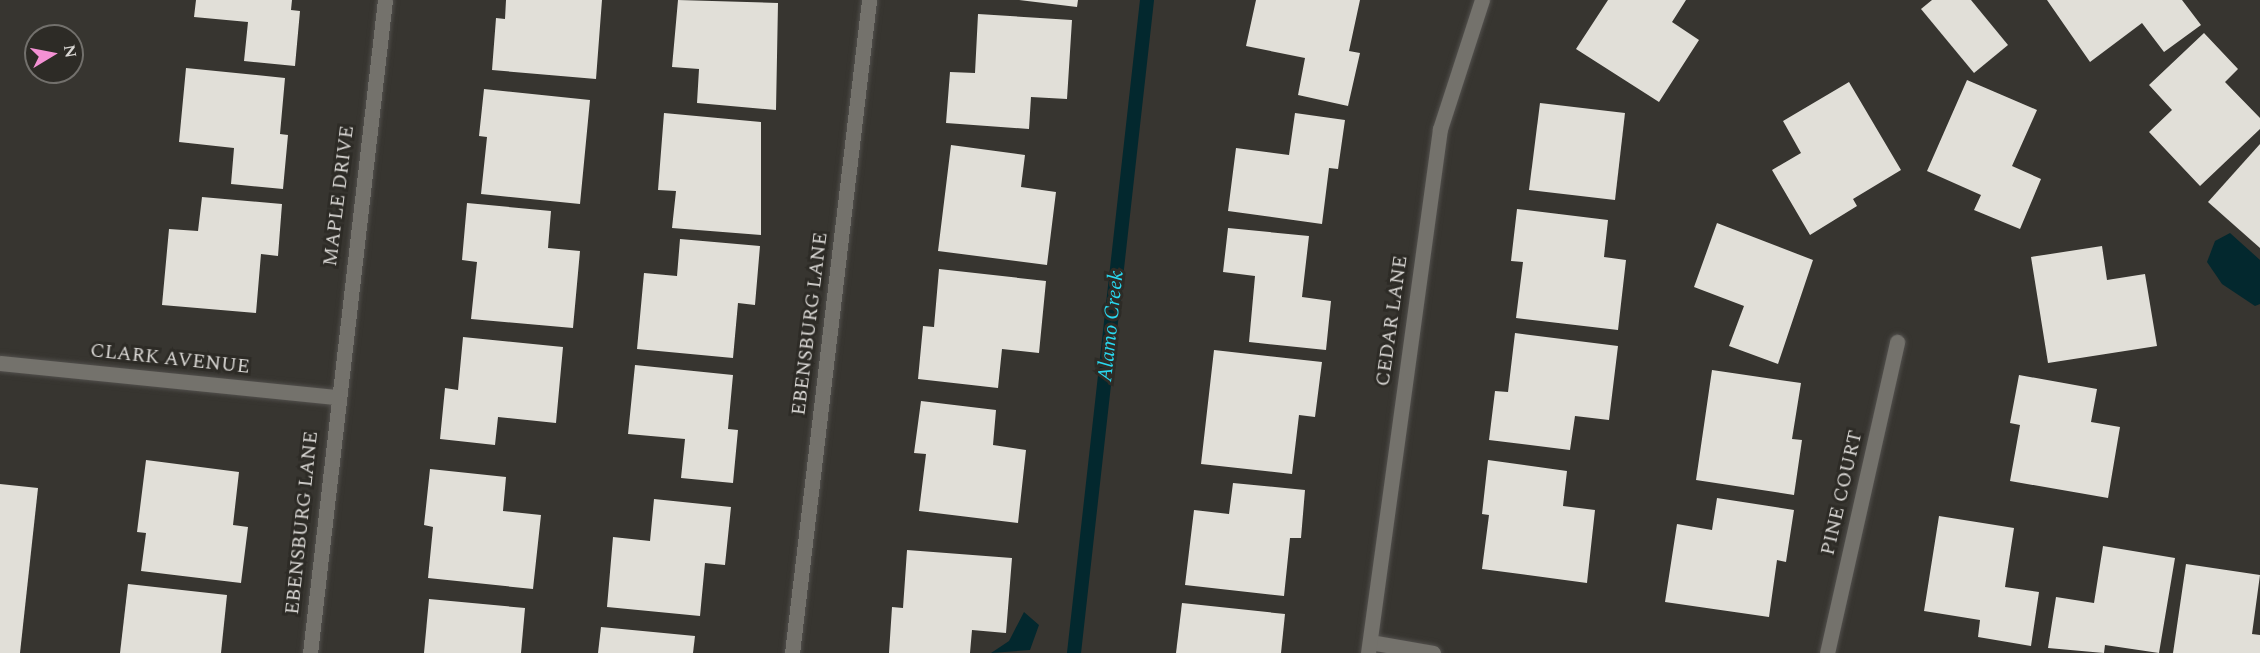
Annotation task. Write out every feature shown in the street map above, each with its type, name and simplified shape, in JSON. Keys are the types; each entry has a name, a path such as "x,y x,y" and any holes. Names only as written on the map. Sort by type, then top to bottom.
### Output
{"street":[{"name":"MAPLE DRIVE","path":"335,397 385,0"},
{"name":"EBENSBURG LANE","path":"792,653 869,0"},
{"name":"CEDAR LANE","path":"1369,647 1440,129 1482,0"},
{"name":"PINE COURT","path":"1827,653 1897,342"},
{"name":"CLARK AVENUE","path":"0,363 335,397"},
{"name":"EBENSBURG LANE","path":"310,653 335,397"},
{"path":"1369,647 1433,653"}],"water":[{"path":"2230,233 2260,260 2260,304 2255,306 2222,284 2207,262 2215,241"},
{"path":"1024,612 1039,625 1030,650 991,653 1009,641"}],"building":[{"path":"196,0 292,0 291,10 300,11 295,66 244,61 248,22 194,17"},
{"path":"506,0 602,0 596,79 492,70 496,18 505,19"},
{"path":"678,0 778,3 776,110 697,103 699,69 672,67"},
{"path":"1019,0 1078,0 1077,7"},
{"path":"1256,0 1360,0 1349,51 1360,53 1348,106 1298,95 1305,58 1246,46"},
{"path":"1608,0 1686,0 1672,22 1699,40 1659,102 1576,49"},
{"path":"1932,0 1971,0 2008,45 1974,73 1921,9"},
{"path":"2047,0 2182,0 2201,25 2164,52 2142,23 2090,62"},
{"path":"978,14 1072,20 1067,99 1031,97 1029,129 946,123 950,72 975,73"},
{"path":"2204,33 2238,69 2225,82 2260,118 2260,129 2200,186 2149,132 2172,110 2149,85"},
{"path":"186,68 285,78 280,134 288,135 283,189 231,184 234,148 179,142"},
{"path":"1967,80 2037,110 2012,166 2041,179 2020,229 1974,210 1981,195 1927,171"},
{"path":"1849,82 1901,170 1853,199 1857,206 1810,235 1772,170 1801,153 1783,121"},
{"path":"484,89 590,100 580,204 481,194 487,137 479,136"},
{"path":"1540,103 1625,113 1615,200 1529,190"},
{"path":"664,113 761,122 761,235 672,228 676,191 658,190"},
{"path":"1295,113 1345,120 1338,169 1329,168 1322,224 1228,211 1236,148 1289,155"},
{"path":"2260,144 2260,248 2208,202"},
{"path":"951,145 1025,155 1021,187 1056,192 1047,265 938,251"},
{"path":"202,197 282,204 278,256 261,254 256,313 162,305 169,229 198,231"},
{"path":"467,203 551,211 548,248 580,251 573,328 471,319 477,262 462,260"},
{"path":"1517,209 1608,220 1604,257 1626,260 1618,330 1516,318 1523,262 1511,261"},
{"path":"1717,223 1813,260 1778,364 1729,346 1744,306 1694,287"},
{"path":"1228,228 1309,236 1302,297 1331,301 1326,350 1249,342 1255,276 1223,272"},
{"path":"680,239 760,246 755,305 738,303 733,358 637,349 644,273 677,276"},
{"path":"2102,246 2107,280 2145,274 2157,346 2048,363 2031,257"},
{"path":"939,269 1046,281 1039,353 1002,349 998,388 918,379 923,326 934,327"},
{"path":"1515,333 1618,346 1609,420 1575,416 1570,450 1489,440 1495,391 1508,392"},
{"path":"463,337 563,347 556,423 498,417 495,445 440,439 445,388 458,390"},
{"path":"1214,350 1322,362 1315,417 1299,415 1292,474 1201,464"},
{"path":"635,365 733,375 728,429 738,430 733,483 681,478 685,439 628,434"},
{"path":"1712,370 1801,383 1792,439 1802,440 1794,495 1696,480"},
{"path":"2019,375 2097,389 2091,422 2120,427 2108,498 2010,481 2020,425 2010,423"},
{"path":"921,401 996,410 993,445 1026,450 1018,523 919,511 926,454 914,453"},
{"path":"146,460 239,472 233,525 248,527 241,583 141,571 146,533 137,532"},
{"path":"1488,460 1567,471 1563,506 1595,510 1587,583 1482,569 1489,515 1482,514"},
{"path":"430,469 506,477 503,511 541,515 533,589 428,578 433,527 424,525"},
{"path":"1233,483 1305,490 1301,538 1290,538 1284,596 1185,585 1194,510 1229,514"},
{"path":"0,484 38,488 20,653 0,653"},
{"path":"1717,498 1794,510 1786,562 1777,560 1769,617 1665,602 1677,524 1712,530"},
{"path":"654,499 731,507 725,565 705,563 700,616 607,607 613,537 650,541"},
{"path":"1939,516 2014,528 2005,587 2039,592 2031,646 1978,637 1980,620 1924,611"},
{"path":"2103,546 2175,558 2159,653 2105,645 2104,653 2048,648 2056,597 2094,603"},
{"path":"907,550 1012,558 1006,633 972,630 970,653 889,653 892,607 903,608"},
{"path":"2186,564 2260,575 2252,634 2260,635 2260,653 2173,653"},
{"path":"128,584 227,595 221,653 120,653"},
{"path":"429,599 525,608 521,653 424,653"},
{"path":"1182,603 1285,614 1281,653 1176,653"},
{"path":"601,627 695,636 693,653 598,653"}],"waterway":[{"name":"Alamo Creek","path":"1074,653 1147,0"}]}
